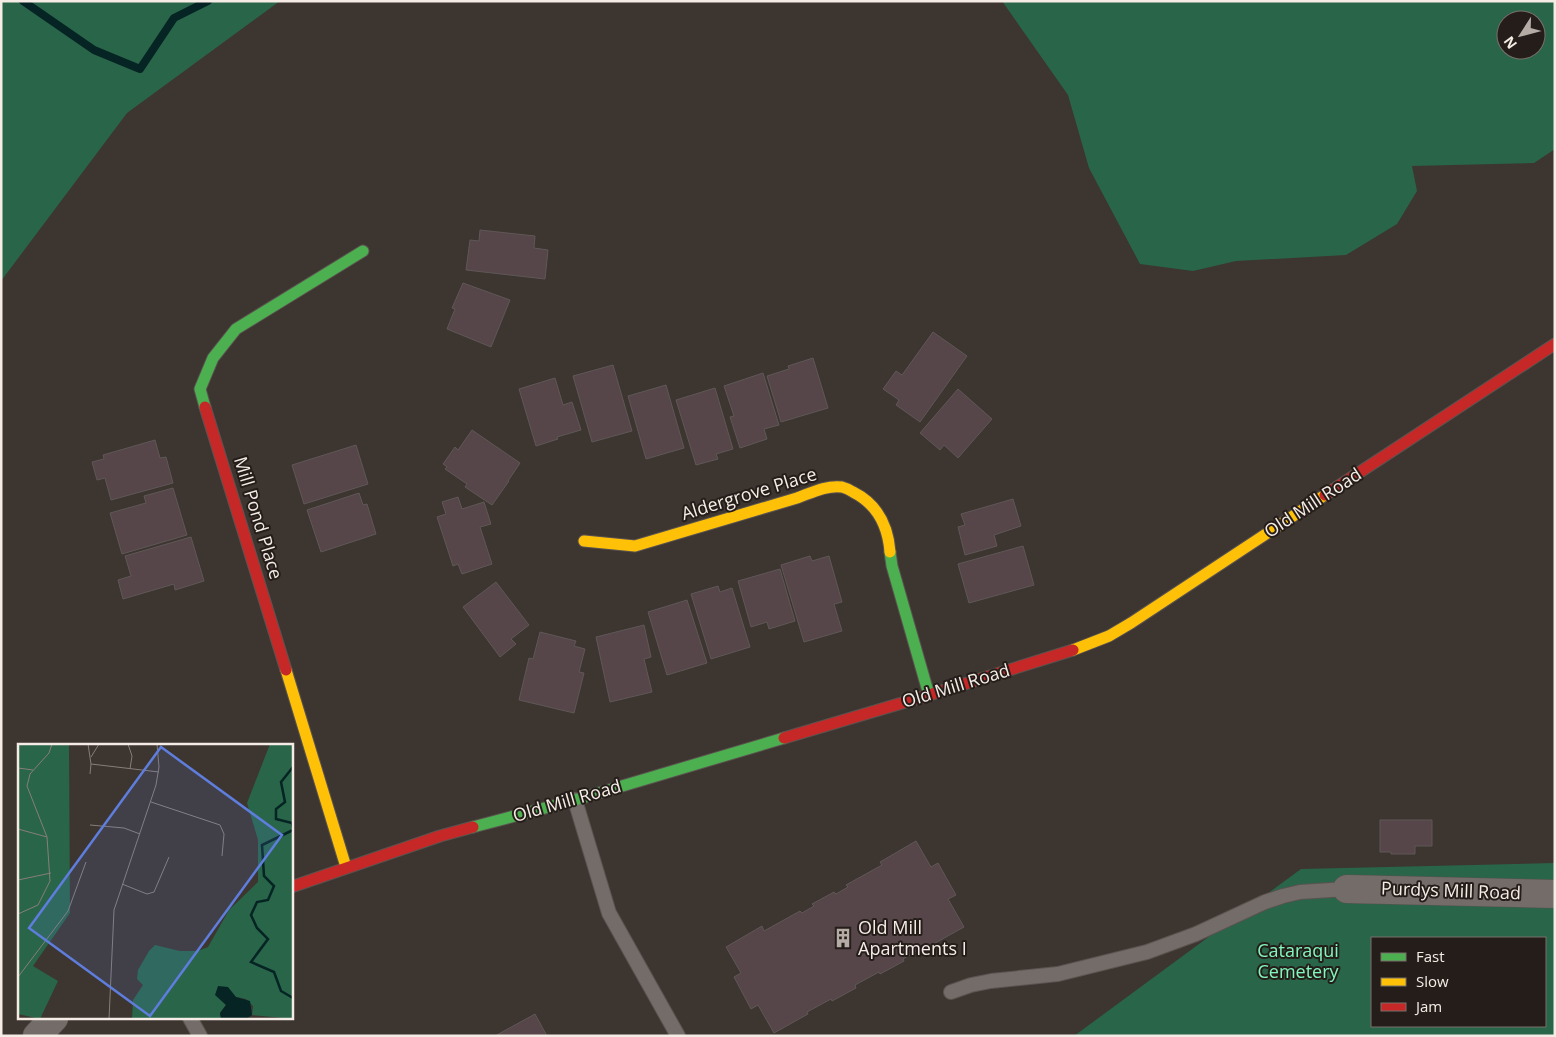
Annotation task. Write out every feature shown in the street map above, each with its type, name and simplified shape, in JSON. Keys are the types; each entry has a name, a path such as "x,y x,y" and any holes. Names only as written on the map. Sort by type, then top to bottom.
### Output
{"street":[{"name":"Mill Pond Place","path":"346,867 200,389 213,358 236,329 363,251"},
{"name":"Old Mill Road","path":"292,887 440,836 576,800 929,695 1078,648 1109,636 1555,344"},
{"name":"Aldergrove Place","path":"584,541 635,546 797,498 823,488 843,487 861,496 879,514 889,539 892,566 929,695"},
{"name":"Purdys Mill Road","path":"1347,888 1555,894"},
{"path":"37,1036 52,1020"}],"lane":[{"path":"576,800 609,913 678,1036"},
{"path":"951,992 990,981 1058,974 1121,959 1172,943 1283,896 1300,892 1347,888"},
{"path":"191,1020 200,1036"}],"green space":[{"path":"1,1 280,1 127,113 1,281"},
{"path":"1002,1 1555,1 1555,149 1534,163 1412,166 1417,191 1397,224 1346,255 1236,261 1193,271 1140,264 1089,168 1068,95"},
{"name":"Cataraqui Cemetery","path":"1555,863 1555,1036 1074,1036 1301,869"}],"building":[{"path":"480,230 535,236 534,248 548,250 545,279 466,270 470,240 479,241"},
{"path":"463,283 510,300 491,347 447,329 455,309 452,308"},
{"path":"933,332 967,356 920,422 896,405 899,400 883,389 896,371 902,375"},
{"path":"813,358 828,408 781,422 767,376 789,369 788,366"},
{"path":"613,365 632,431 592,442 573,376"},
{"path":"763,373 779,425 764,429 767,439 740,448 730,417 734,416 724,386"},
{"path":"555,378 563,405 572,402 581,430 536,446 519,389"},
{"path":"666,385 684,448 646,459 628,396"},
{"path":"715,388 733,449 716,454 718,459 696,465 676,400"},
{"path":"958,389 992,419 958,458 944,445 940,450 920,433"},
{"path":"472,430 520,463 492,505 465,487 467,484 445,469 447,467 443,464 455,447 458,450"},
{"path":"155,440 160,458 166,457 173,483 111,500 105,478 97,480 92,462 104,459 103,455"},
{"path":"356,445 368,484 304,504 292,465"},
{"path":"173,488 187,535 122,554 110,513 146,503 144,496"},
{"path":"359,493 363,505 367,504 376,534 321,552 307,510"},
{"path":"458,497 462,509 484,502 491,524 480,527 492,564 462,574 458,564 453,566 437,517 446,514 442,502"},
{"path":"1013,499 1021,526 994,535 997,546 965,555 958,527 965,525 961,514"},
{"path":"191,537 204,581 175,590 174,584 123,599 118,580 131,576 125,556"},
{"path":"1023,546 1034,585 969,603 958,564"},
{"path":"810,556 812,561 829,556 842,602 834,604 842,631 804,642 781,565"},
{"path":"780,569 795,621 769,629 767,622 751,627 738,581"},
{"path":"496,582 529,625 511,639 516,644 500,657 463,607"},
{"path":"718,586 720,592 732,588 750,647 711,659 691,594"},
{"path":"687,600 707,663 667,675 648,612"},
{"path":"644,625 651,657 644,659 652,692 610,702 596,637"},
{"path":"540,632 576,641 574,646 585,649 579,672 584,673 574,713 519,700 529,658 533,659"},
{"path":"1380,820 1432,820 1432,846 1415,846 1415,854 1380,852"},
{"name":"Old Mill Apartments I","path":"916,841 931,867 938,863 956,895 948,899 964,927 928,947 927,945 903,959 904,961 880,974 879,972 855,985 856,988 807,1012 808,1014 774,1033 758,1005 751,1009 734,977 741,973 726,947 762,926 764,931 800,911 802,913 814,906 812,904 848,887 846,885 882,865 880,862"},
{"path":"535,1014 547,1036 495,1036"}],"waterway":[{"path":"23,1 94,50 140,69 174,18 208,1"}],"traffic: fast":[{"path":"205,407 200,389 213,358 236,329 363,251"},
{"path":"890,552 892,566 929,695"},
{"path":"473,827 575,800 784,738"}],"traffic: slow":[{"path":"584,541 635,546 819,490 830,487 842,487 861,497 875,509 887,533 890,552"},
{"path":"1073,650 1109,636 1131,623 1325,495"},
{"path":"286,670 346,867"}],"traffic: jam":[{"path":"1325,495 1555,344"},
{"path":"205,407 286,670"},
{"path":"784,738 1073,650"},
{"path":"292,887 440,836 473,827"}],"place":[{"name":"Old Mill Apartments I","path":"843,938"}]}
